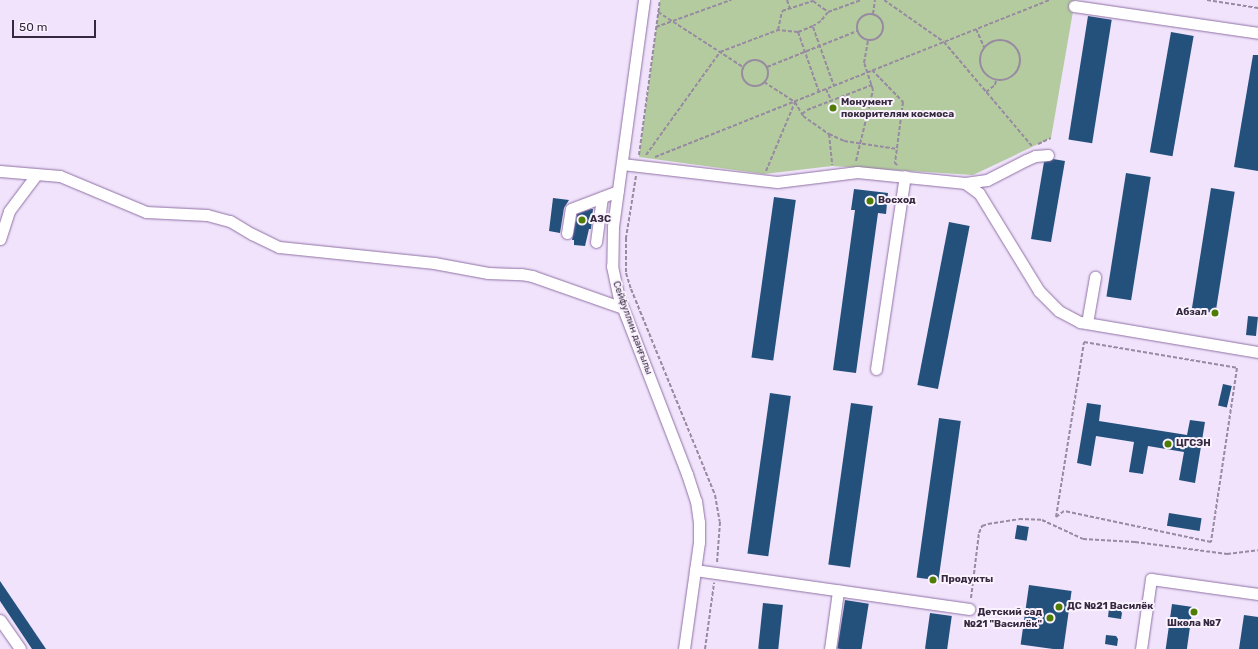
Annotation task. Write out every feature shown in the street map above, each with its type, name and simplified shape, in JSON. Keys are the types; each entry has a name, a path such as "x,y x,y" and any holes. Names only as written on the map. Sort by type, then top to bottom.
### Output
{"street":[{"name":"Сейфуллин даңғылы","path":"644,0 618,191 612,251 614,281 623,308 696,501 699,522 699,542 684,649"},
{"path":"1074,6 1258,33"},
{"path":"622,164 641,162 777,182 857,172 965,183 987,180 1026,160 1036,156 1048,155"},
{"path":"0,171 60,176 146,212 207,215 230,221 252,234 280,247 434,263 488,273 521,274 532,276 623,308"},
{"path":"0,239 9,211 36,175"},
{"path":"876,369 905,176"},
{"path":"965,183 980,193 1039,291 1059,311 1071,318 1087,323 1258,352"},
{"path":"567,233 571,209 618,191"},
{"path":"602,197 593,240 612,251"},
{"path":"1087,323 1095,277"},
{"path":"695,570 969,609"},
{"path":"1141,649 1151,579 1258,594"},
{"path":"830,649 838,591"},
{"path":"0,620 20,649"}],"path":[{"path":"641,162 639,157 660,0"},
{"path":"656,27 731,0"},
{"path":"787,0 790,9"},
{"path":"778,30 782,11 813,0 828,12"},
{"path":"705,649 719,547 720,522 714,495 631,289 626,273 626,238 641,162 720,52 778,30 798,32 813,26 828,12 861,0"},
{"path":"873,14 876,0"},
{"path":"884,0 944,42 1033,147"},
{"path":"641,162 1050,0"},
{"path":"1207,0 1258,8"},
{"path":"658,12 743,67"},
{"path":"866,14 873,14 880,18 883,27 879,36 868,40 862,37 857,31 856,26 859,18 866,14"},
{"path":"813,26 834,86"},
{"path":"976,30 984,47"},
{"path":"767,68 857,31"},
{"path":"798,32 819,92"},
{"path":"854,163 858,160 873,90 864,63 868,40"},
{"path":"1002,40 1012,44 1019,54 1020,62 1015,72 1005,79 996,80 987,75 981,66 981,54 984,47 994,41 1002,40"},
{"path":"754,59 762,62 767,68 768,75 764,82 755,86 747,84 742,76 743,67 747,62 754,59"},
{"path":"872,70 903,102 895,163 898,166"},
{"path":"986,92 995,85 996,80"},
{"path":"764,82 795,102 802,114 828,134 844,141 897,149"},
{"path":"802,114 807,110 831,100 872,85"},
{"path":"826,89 831,100"},
{"path":"770,174 764,174 795,102"},
{"path":"828,134 832,166"},
{"path":"1026,150 1051,138"},
{"path":"650,159 658,160"},
{"path":"825,167 840,165"},
{"path":"1084,342 1237,368 1211,542 1064,511 1056,516 1084,342"},
{"path":"969,609 979,533 982,526 988,524 1019,519 1034,519 1042,520 1083,539 1134,542 1227,554 1258,550"}],"green space":[{"path":"660,0 1075,0 1051,138 973,175 832,166 764,174 639,157"}],"building":[{"path":"1088,16 1112,20 1092,143 1068,139"},
{"path":"1171,32 1194,36 1172,156 1150,152"},
{"path":"1253,55 1258,55 1258,171 1234,167"},
{"path":"1053,159 1065,161 1051,242 1031,239 1044,162"},
{"path":"1126,173 1151,177 1131,300 1106,296"},
{"path":"1211,188 1235,192 1215,313 1192,309"},
{"path":"854,189 888,193 886,214 878,213 856,373 833,370 855,210 851,210"},
{"path":"774,197 796,200 773,360 751,357"},
{"path":"553,198 569,200 564,208 560,233 549,231"},
{"path":"593,209 591,229 589,229 585,246 574,245 574,240 572,240 577,214"},
{"path":"949,222 970,226 938,389 917,385"},
{"path":"1248,316 1258,317 1256,336 1246,335"},
{"path":"1223,384 1232,386 1227,407 1218,405"},
{"path":"770,393 791,396 768,556 747,553"},
{"path":"851,403 873,406 850,567 828,564"},
{"name":"ЦГСЭН","path":"1087,403 1101,405 1099,421 1187,435 1190,420 1205,422 1195,483 1179,480 1184,452 1148,446 1143,474 1129,472 1134,442 1096,436 1091,466 1077,463"},
{"path":"939,418 961,421 938,580 917,577"},
{"path":"1169,513 1202,518 1200,531 1167,526"},
{"path":"1017,525 1029,527 1027,541 1015,539"},
{"path":"0,581 46,649 32,649 0,601"},
{"name":"Детский сад №21 \"Василёк\"","path":"1029,585 1072,591 1063,649 1021,644"},
{"path":"845,600 869,604 862,649 837,648"},
{"path":"763,603 783,605 778,649 758,649"},
{"path":"1172,604 1193,607 1187,649 1166,649"},
{"path":"1109,608 1120,610 1122,613 1121,619 1108,617"},
{"path":"930,613 952,616 947,649 925,649"},
{"path":"1244,615 1258,617 1258,649 1239,649"},
{"path":"1106,635 1116,636 1118,639 1117,646 1105,644"}],"place":[{"name":"Монумент покорителям космоса","path":"833,108"},
{"name":"Восход","path":"870,201"},
{"name":"АЗС","path":"582,220"},
{"name":"Абзал","path":"1215,313"},
{"name":"ЦГСЭН","path":"1168,444"},
{"name":"Продукты","path":"933,580"},
{"name":"ДС №21 Василёк","path":"1059,607"},
{"name":"Школа №7","path":"1194,612"},
{"name":"Детский сад №21 \"Василёк\"","path":"1050,618"}]}
